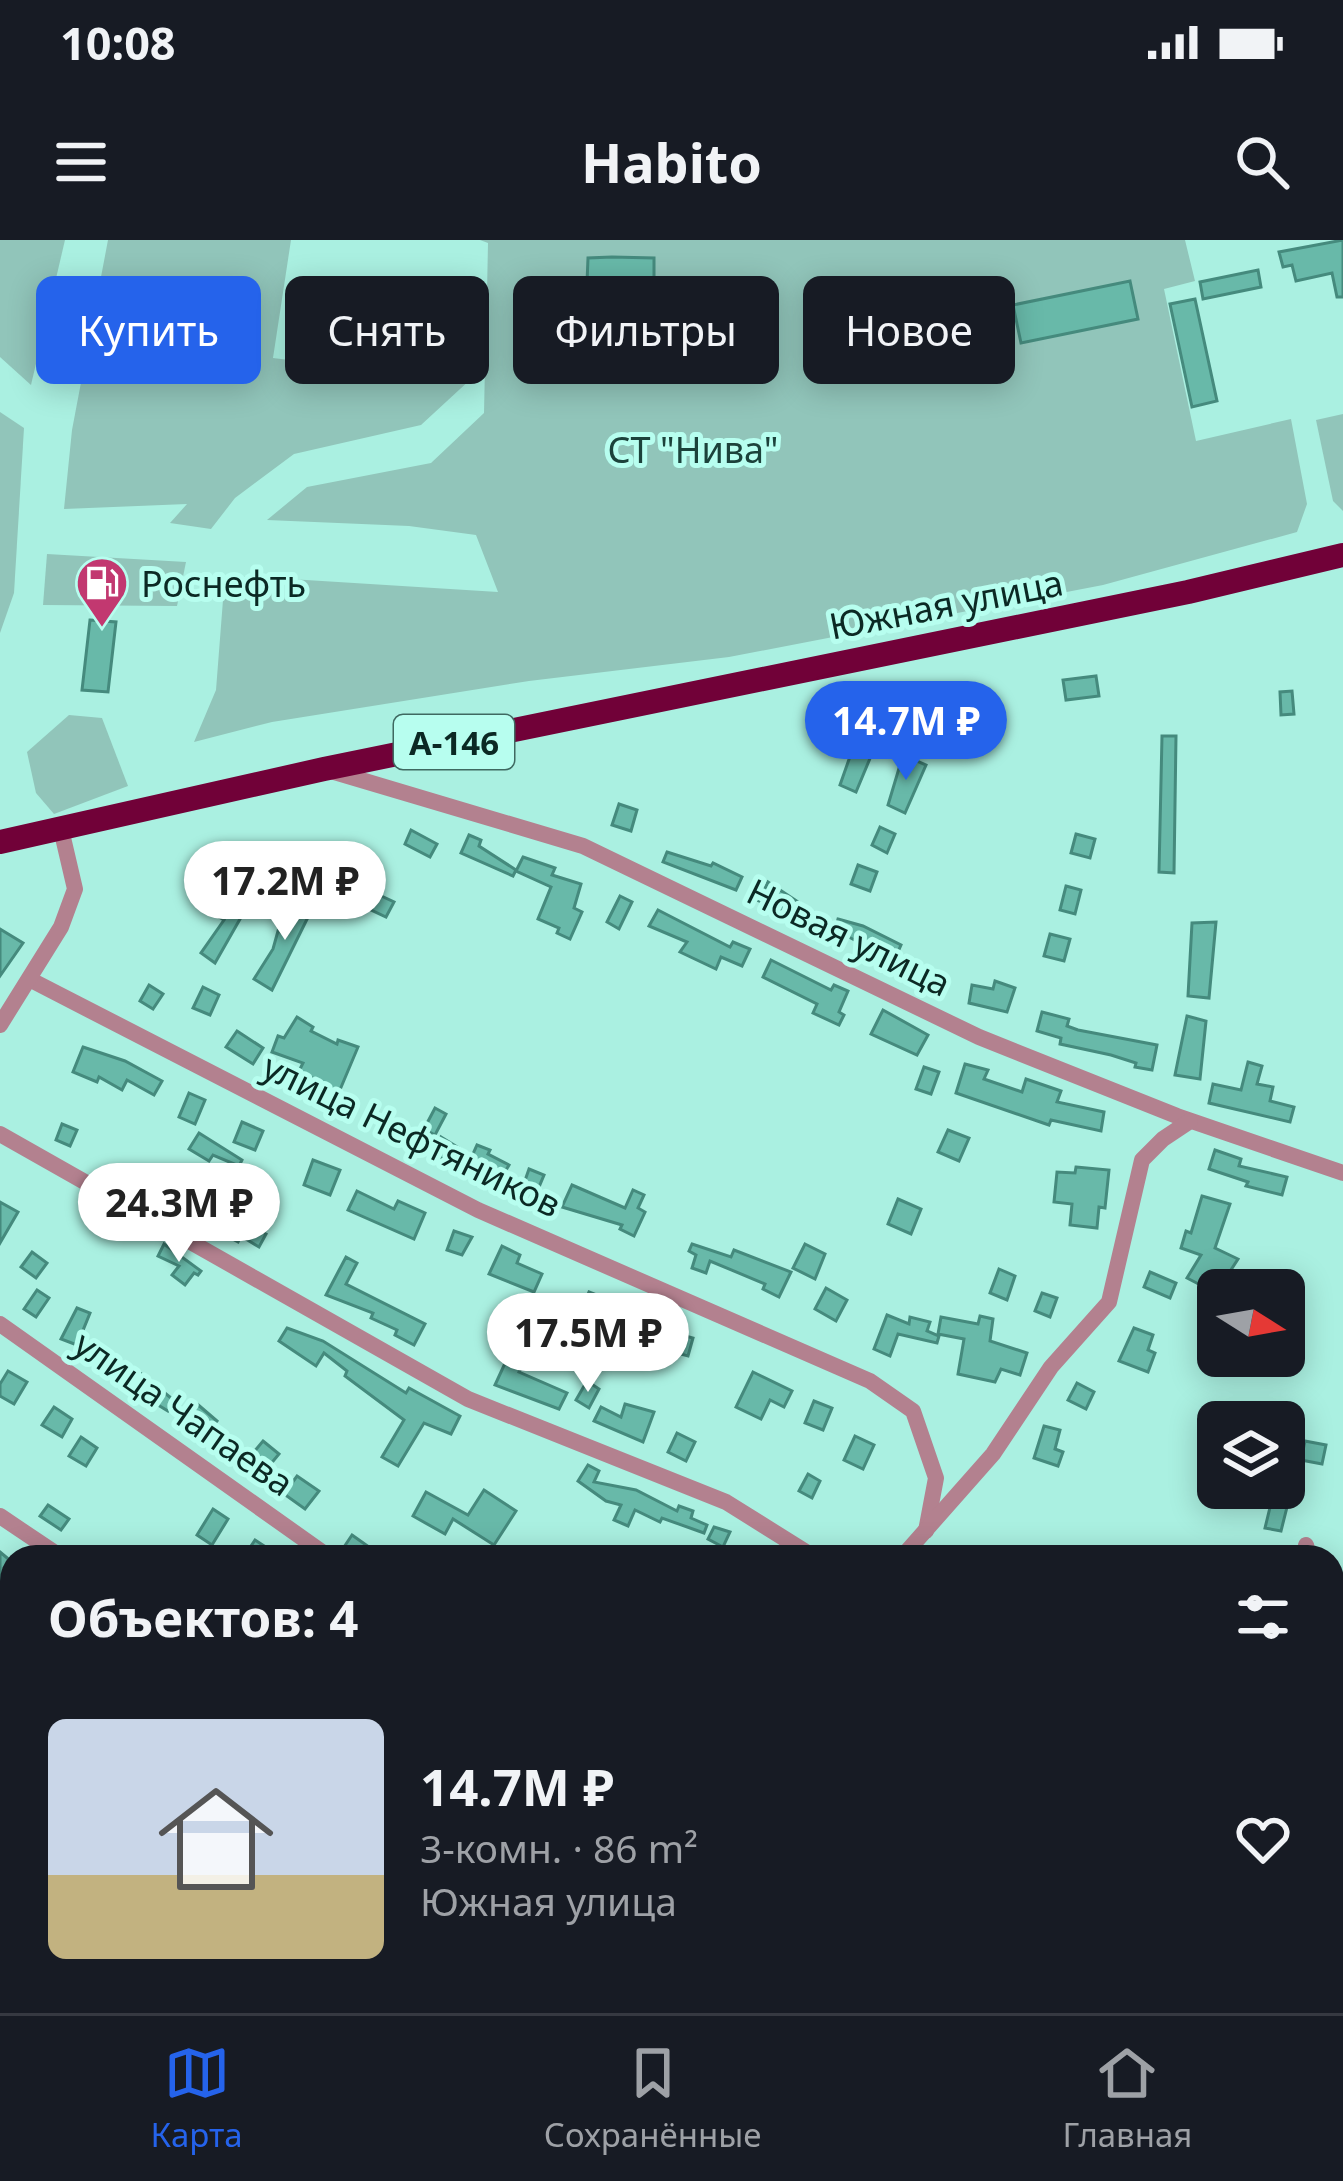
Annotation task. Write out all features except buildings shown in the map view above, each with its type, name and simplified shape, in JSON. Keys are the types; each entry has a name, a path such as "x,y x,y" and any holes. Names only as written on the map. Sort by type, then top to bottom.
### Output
{"highway":[{"name":"Южная улица","path":"0,842 1343,555"}],"street":[{"name":"Новая улица","path":"324,770 583,846 980,1037 1190,1121 1343,1172"},
{"path":"0,1025 61,927 75,889 61,829"},
{"name":"улица Нефтяников","path":"31,980 478,1210 870,1381 913,1411 936,1478 926,1531"},
{"path":"913,1545 993,1454 1051,1367 1109,1302 1142,1160 1163,1138 1190,1121"},
{"path":"0,1134 468,1399 726,1502 795,1545"},
{"name":"улица Чапаева","path":"0,1324 312,1545"},
{"path":"0,1516 44,1545"}],"green space":[{"path":"0,240 65,240 57,276 36,276 36,364 31,385 0,357"},
{"name":"СТ \"Нива\"","path":"108,240 291,240 273,358 285,359 285,384 465,384 421,425 294,454 235,498 211,529 170,523 187,504 64,509 81,384 261,384 261,276 101,276"},
{"name":"СТ \"Нива\"","path":"480,240 1185,240 1195,281 1164,289 1196,441 1291,419 1307,504 1297,532 1103,585 729,657 529,681 272,722 194,742 216,690 223,600 244,576 498,592 476,535 409,526 267,520 307,487 431,463 484,413 485,384 489,384 489,276 488,243"},
{"path":"0,412 24,428 14,593 0,633"},
{"path":"1343,414 1343,511 1333,501 1316,420"},
{"path":"47,554 186,562 177,606 43,605"},
{"path":"69,715 102,718 128,786 54,814 36,793 27,752"}],"place":[{"name":"Роснефть","path":"102,629"}]}
